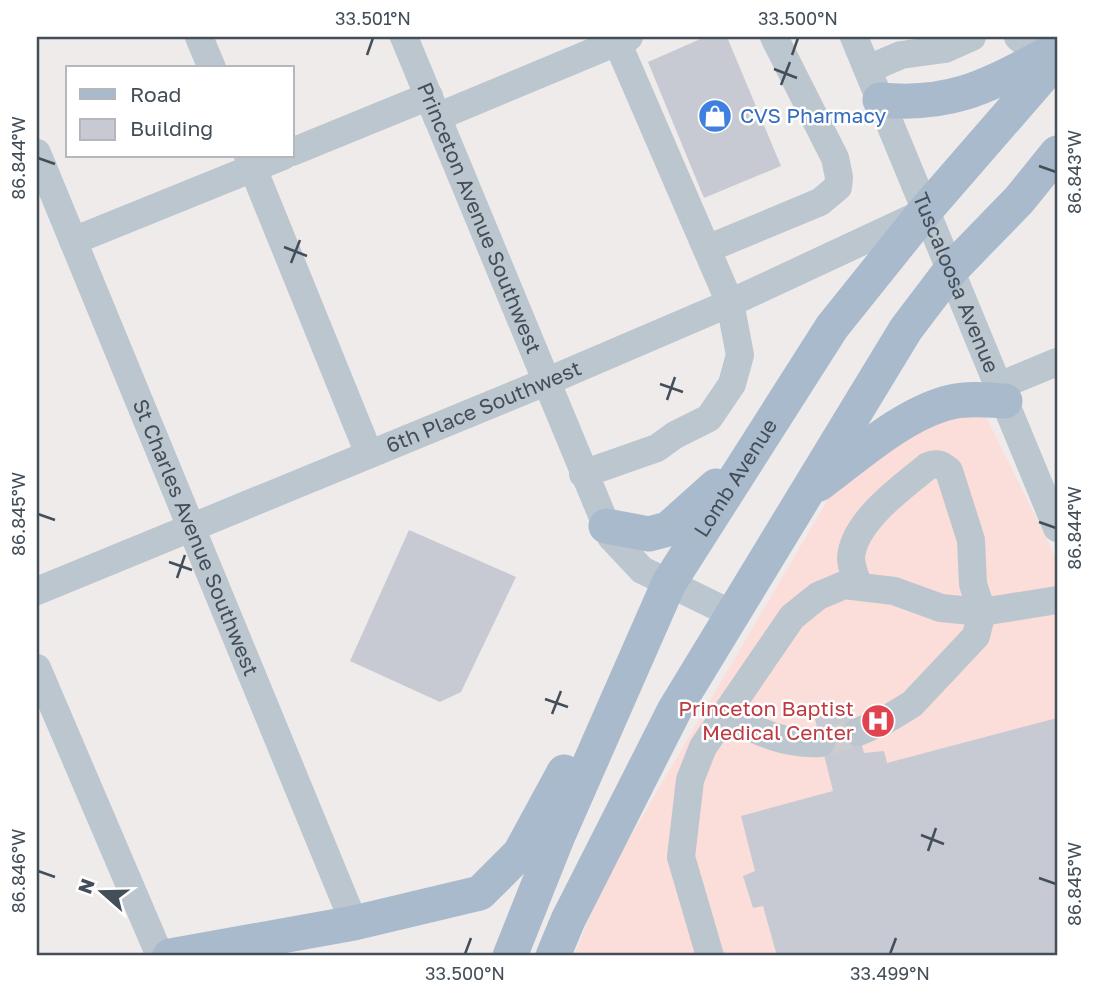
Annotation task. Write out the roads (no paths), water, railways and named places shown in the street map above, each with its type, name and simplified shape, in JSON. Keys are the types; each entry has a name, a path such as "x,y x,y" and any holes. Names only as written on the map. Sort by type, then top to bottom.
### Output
{"main road":[{"path":"874,85 910,103 960,96 996,81 1044,50"},
{"name":"Lomb Avenue","path":"510,956 556,838 669,583 832,327 925,211 1044,50"},
{"path":"553,956 568,920 675,709 906,329 950,271 1019,200 1057,153"},
{"path":"805,495 882,437 924,412 952,402 1002,393"},
{"path":"606,526 649,534 668,529 722,479 767,428"},
{"path":"170,956 354,923 480,893 520,853 555,787 628,677"}],"street":[{"path":"199,37 211,66"},
{"name":"Princeton Avenue Southwest","path":"404,37 611,537 642,570 732,614"},
{"path":"707,249 820,202 838,187 835,158 774,37"},
{"name":"Tuscaloosa Avenue","path":"854,37 1002,393 1047,473 1057,528"},
{"path":"874,85 900,43 943,43 972,37"},
{"path":"294,151 433,107 620,38 730,303 740,355 732,384 709,418 675,435 657,448 583,474"},
{"name":"St Charles Avenue Southwest","path":"37,153 354,923"},
{"path":"74,241 250,162 273,158"},
{"path":"250,162 369,454"},
{"name":"6th Place Southwest","path":"37,591 548,381 730,303 925,211"},
{"path":"1002,393 1057,362"},
{"path":"858,585 851,559 866,523 894,493 928,466 939,464 949,471 971,540 973,584 982,612 976,636 912,704 884,722 859,732"},
{"path":"710,956 681,856 690,780 703,747 792,617 818,596 844,584 894,591 941,608 982,612 1057,600"},
{"path":"37,668 160,956"},
{"path":"725,715 785,742 821,743"}],"tunnel":[{"path":"821,743 858,732"}],"place":[{"name":"CVS Pharmacy","path":"715,116"},
{"name":"Princeton Baptist Medical Center","path":"878,721"}]}
